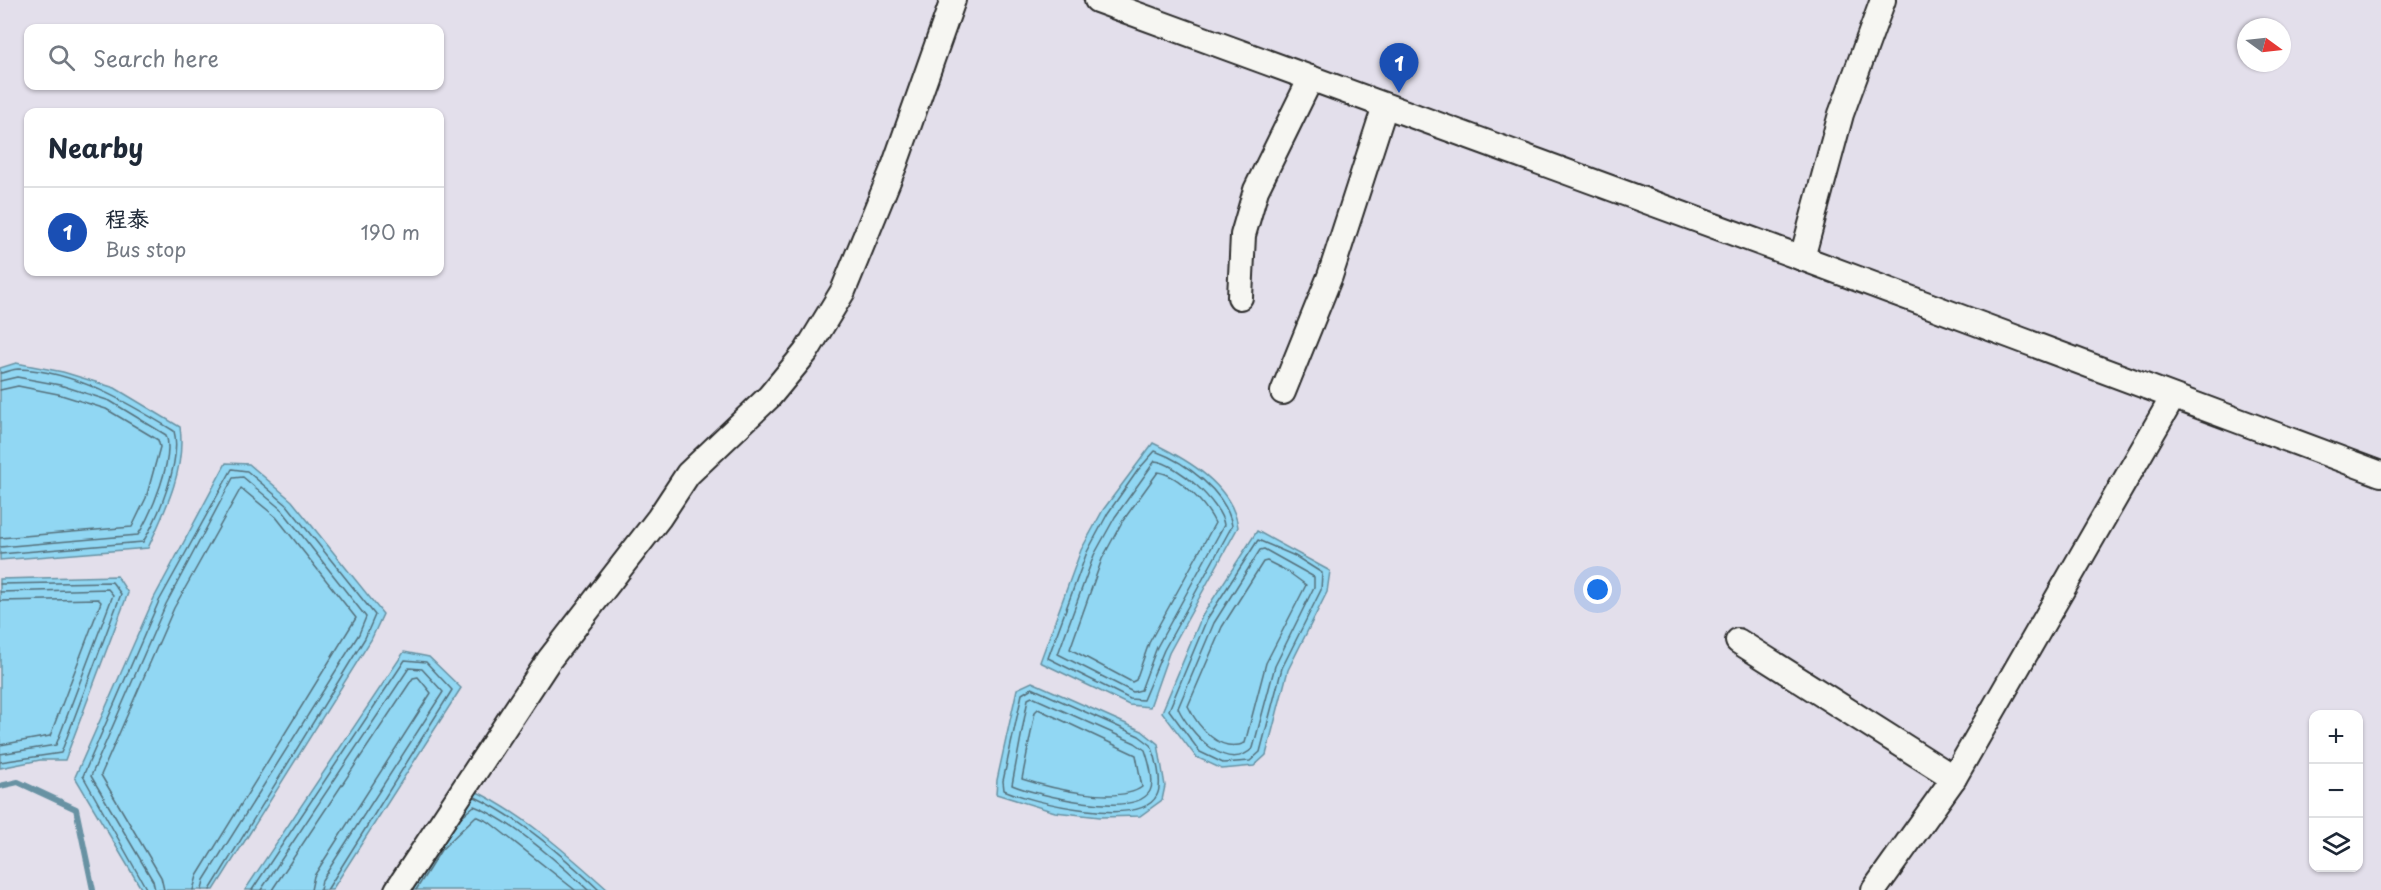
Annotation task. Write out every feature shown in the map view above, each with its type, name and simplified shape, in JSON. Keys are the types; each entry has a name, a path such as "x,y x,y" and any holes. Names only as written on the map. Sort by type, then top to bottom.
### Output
{"street":[{"path":"397,890 549,660 659,518 688,474 769,398 806,352 843,291 895,164 953,0"},
{"path":"1097,0 1802,258 2381,474"},
{"path":"1802,258 1841,114 1883,0"},
{"path":"1240,297 1243,235 1256,190 1311,78"},
{"path":"1283,392 1330,276 1385,106"},
{"path":"1874,890 1954,778 2173,397"},
{"path":"1738,641 1954,778"}],"water":[{"path":"16,363 63,372 115,388 180,427 181,443 177,474 167,505 148,548 0,560 0,368"},
{"path":"1153,443 1194,466 1218,486 1234,512 1238,527 1169,653 1150,707 1129,705 1040,662 1081,550 1103,510"},
{"path":"226,463 249,464 292,501 383,614 371,640 214,890 142,890 75,777 154,598"},
{"path":"1257,531 1330,571 1327,592 1288,670 1266,755 1254,766 1222,769 1196,757 1162,712 1202,616"},
{"path":"117,576 128,593 65,760 40,760 0,768 0,579"},
{"path":"404,652 429,657 461,688 332,890 245,890"},
{"path":"1032,682 1142,731 1158,744 1165,786 1162,800 1140,816 1100,817 1055,812 996,794 1017,689"},
{"path":"471,789 526,821 608,890 390,890"}],"waterway":[{"path":"0,786 18,782 76,809 93,890"}],"place":[{"name":"程泰","path":"1399,93"}]}
